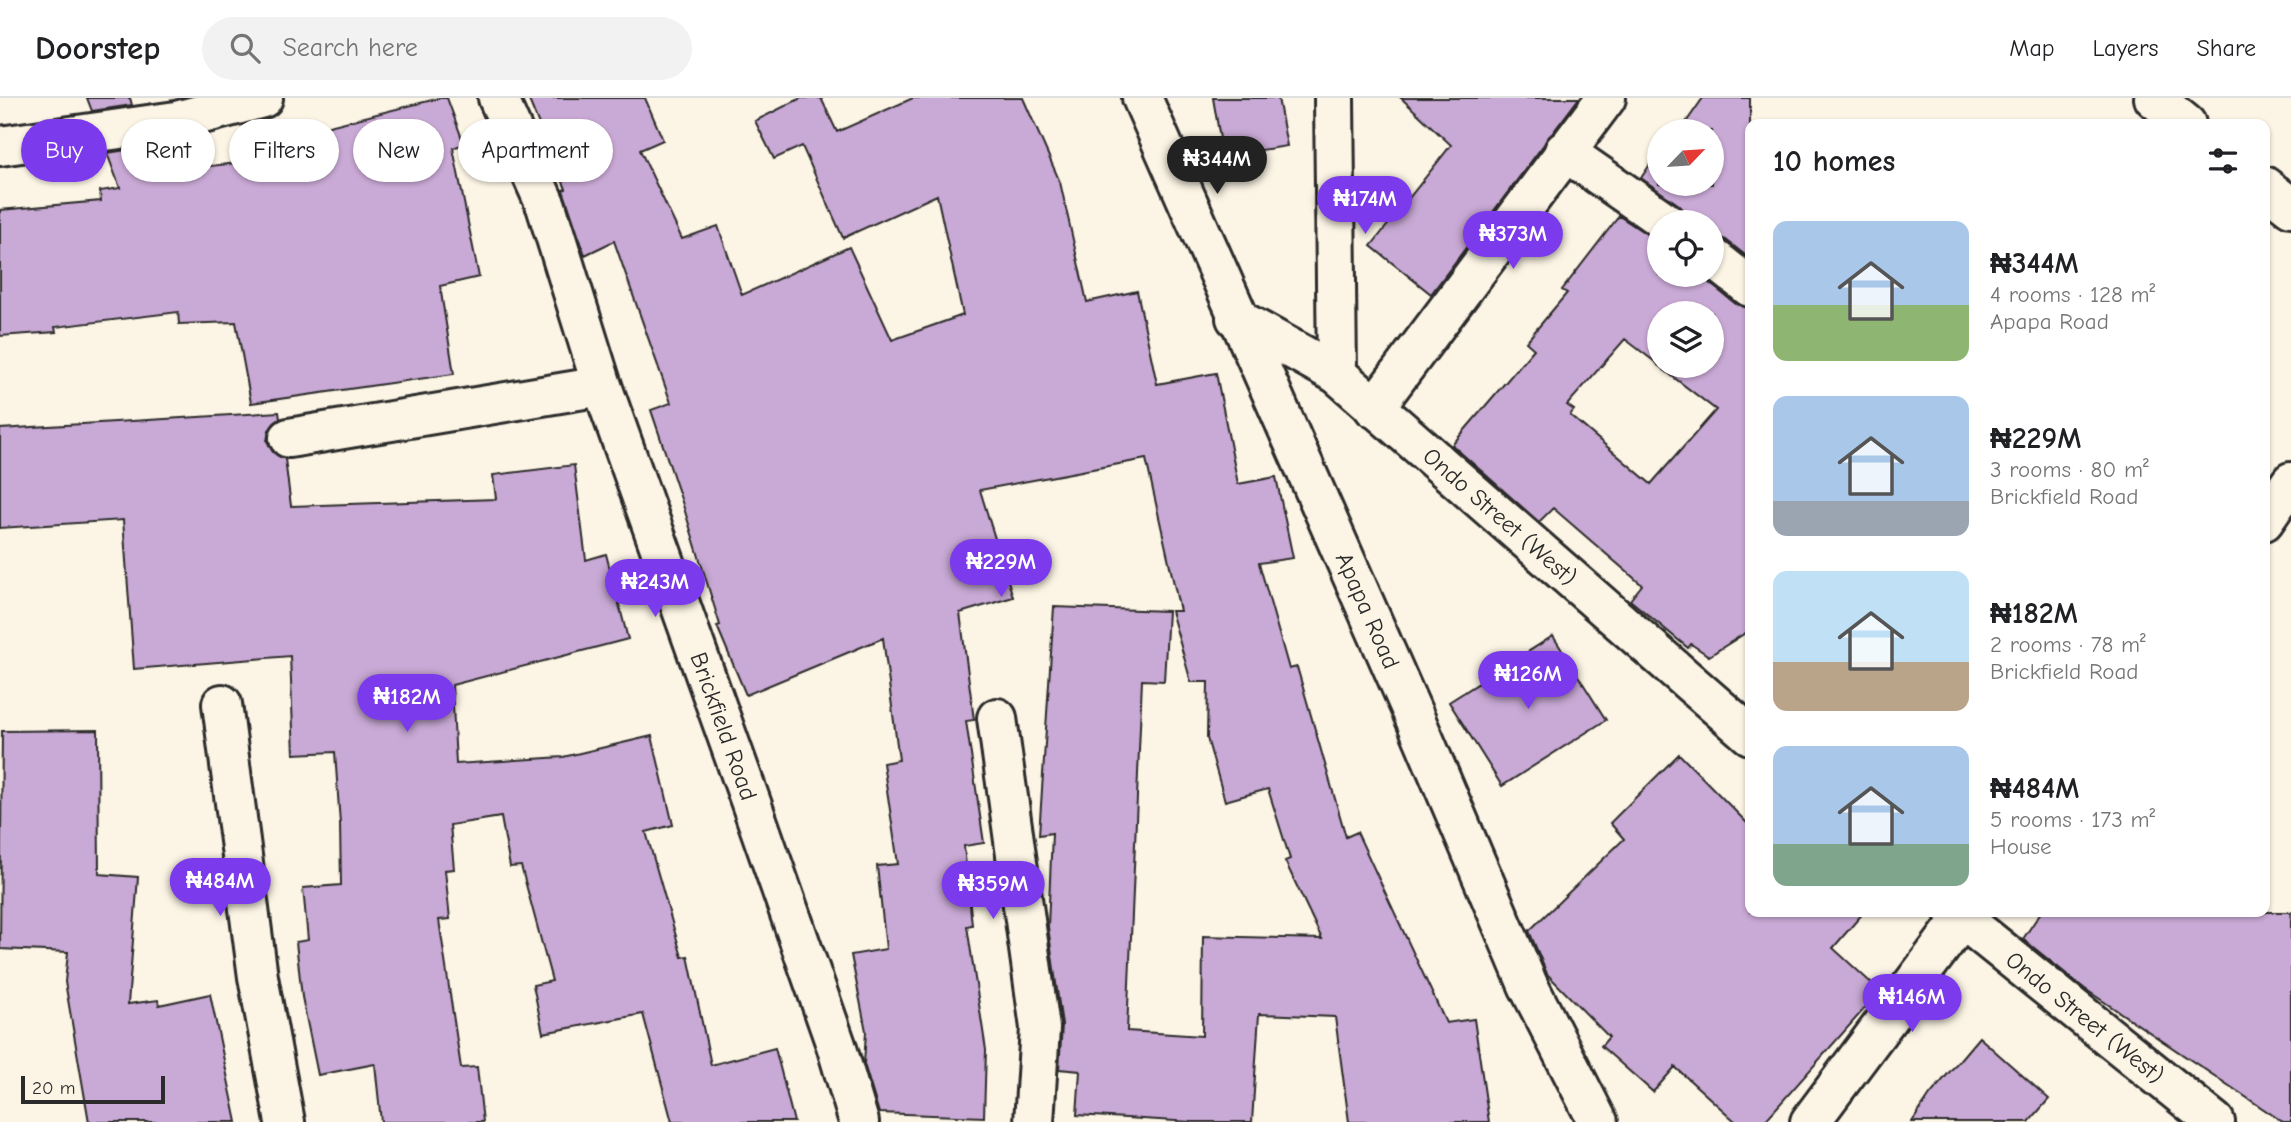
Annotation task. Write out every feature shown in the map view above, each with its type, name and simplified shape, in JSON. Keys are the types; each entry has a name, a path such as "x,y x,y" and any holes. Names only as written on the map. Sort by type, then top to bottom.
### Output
{"street":[{"path":"0,146 176,121 263,98"},
{"name":"Brickfield Road","path":"498,98 546,206 602,386 760,826 836,1045 859,1122"},
{"name":"Apapa Road","path":"1142,98 1236,318 1408,703 1528,985 1598,1122"},
{"path":"1335,98 1337,374"},
{"path":"1374,408 1606,98"},
{"path":"1564,151 1649,210"},
{"path":"2270,191 2291,207"},
{"path":"1724,266 1745,283"},
{"name":"Ondo Street (West)","path":"1236,318 1337,374 1745,731"},
{"path":"289,438 602,386"},
{"path":"2270,512 2291,482"},
{"path":"222,704 258,977 285,1122"},
{"path":"997,718 1040,1028 1034,1122"},
{"path":"1810,1122 1959,917"},
{"name":"Ondo Street (West)","path":"1965,917 2215,1122"}],"building":[{"path":"87,98 130,98 132,105 92,111"},
{"path":"447,98 458,128 458,146 453,148 479,277 440,286 454,374 251,403 236,322 179,324 178,312 55,327 56,332 0,336 0,210 101,201 100,191 120,188 107,153 121,151 121,182 215,182 215,166 229,164 229,182 339,182 339,123 353,120 353,182 444,182 444,119 357,119"},
{"path":"528,98 645,98 663,140 640,150 682,239 718,226 742,295 849,247 892,340 963,315 937,195 843,238 802,146 774,159 755,121 801,98 821,98 837,132 913,98 1023,98 1060,182 1087,302 1137,291 1157,384 1216,373 1238,484 1276,477 1293,558 1259,563 1289,669 1297,667 1346,837 1357,832 1446,1023 1474,1019 1489,1122 1349,1122 1335,1017 1259,1014 1252,1122 1192,1122 1077,1115 1080,1071 1059,1069 1062,1025 1048,927 1052,833 1039,835 1054,607 1168,611 1164,681 1142,680 1127,1031 1202,1036 1203,936 1322,939 1285,861 1290,859 1268,789 1225,801 1207,738 1208,682 1191,682 1171,611 1180,611 1146,459 980,490 1013,597 960,613 974,720 966,721 984,843 964,846 972,925 967,926 986,1050 984,1117 879,1113 864,1064 866,1031 851,955 886,949 877,866 898,864 883,763 899,760 883,638 746,695 717,626 720,625 651,410 671,403 614,241 585,255 563,190 566,189 563,182 613,182 613,119 537,119"},
{"path":"1213,98 1278,98 1287,146 1223,156"},
{"path":"1401,98 1579,98 1431,294 1371,246 1451,145"},
{"path":"1703,98 1750,98 1750,119 1745,119 1745,255 1724,239 1724,210 1683,210 1666,196 1724,196 1724,119 1688,119"},
{"path":"1647,169 1647,182 1641,178"},
{"path":"1619,216 1647,234 1647,287 1714,287 1736,304 1745,307 1745,633 1709,656 1691,644 1688,648 1630,600 1642,585 1553,508 1539,522 1452,445 1534,349 1526,342 1567,293 1562,290","holes":["1647,301 1724,301 1724,378 1675,378 1716,410 1651,484 1570,415 1574,410 1567,405 1625,339 1647,356"]},
{"path":"279,412 280,419 269,430 267,441 273,452 285,459 291,506 496,499 493,475 574,465 586,560 606,554 628,639 452,685 456,764 563,757 652,736 673,825 646,832 682,957 688,956 711,1065 775,1048 794,1122 672,1122 643,1014 543,1033 533,985 552,981 521,866 510,867 501,817 450,825 454,869 445,870 450,919 439,920 461,1068 477,1067 483,1122 381,1122 375,1064 318,1075 302,997 296,942 308,940 303,888 341,885 340,824 335,752 294,754 290,656 134,669 123,520 0,528 0,429"},
{"path":"1553,636 1606,720 1502,786 1449,702"},
{"path":"98,730 99,874 138,877 128,1004 158,1000 159,1005 210,994 237,1122 89,1122 65,982 68,952 0,949 2,731"},
{"path":"1679,754 1745,821 1745,917 1860,917 1833,948 1880,991 1764,1122 1736,1122 1675,1067 1653,1092 1601,1046 1609,1037 1547,974 1529,931 1624,839 1610,823"},
{"path":"2270,912 2291,912 2291,1122 2283,1122 2085,989 2023,939 2038,917 2270,917"},
{"path":"1979,1037 2049,1099 2029,1122 1912,1122 1930,1095"}]}
